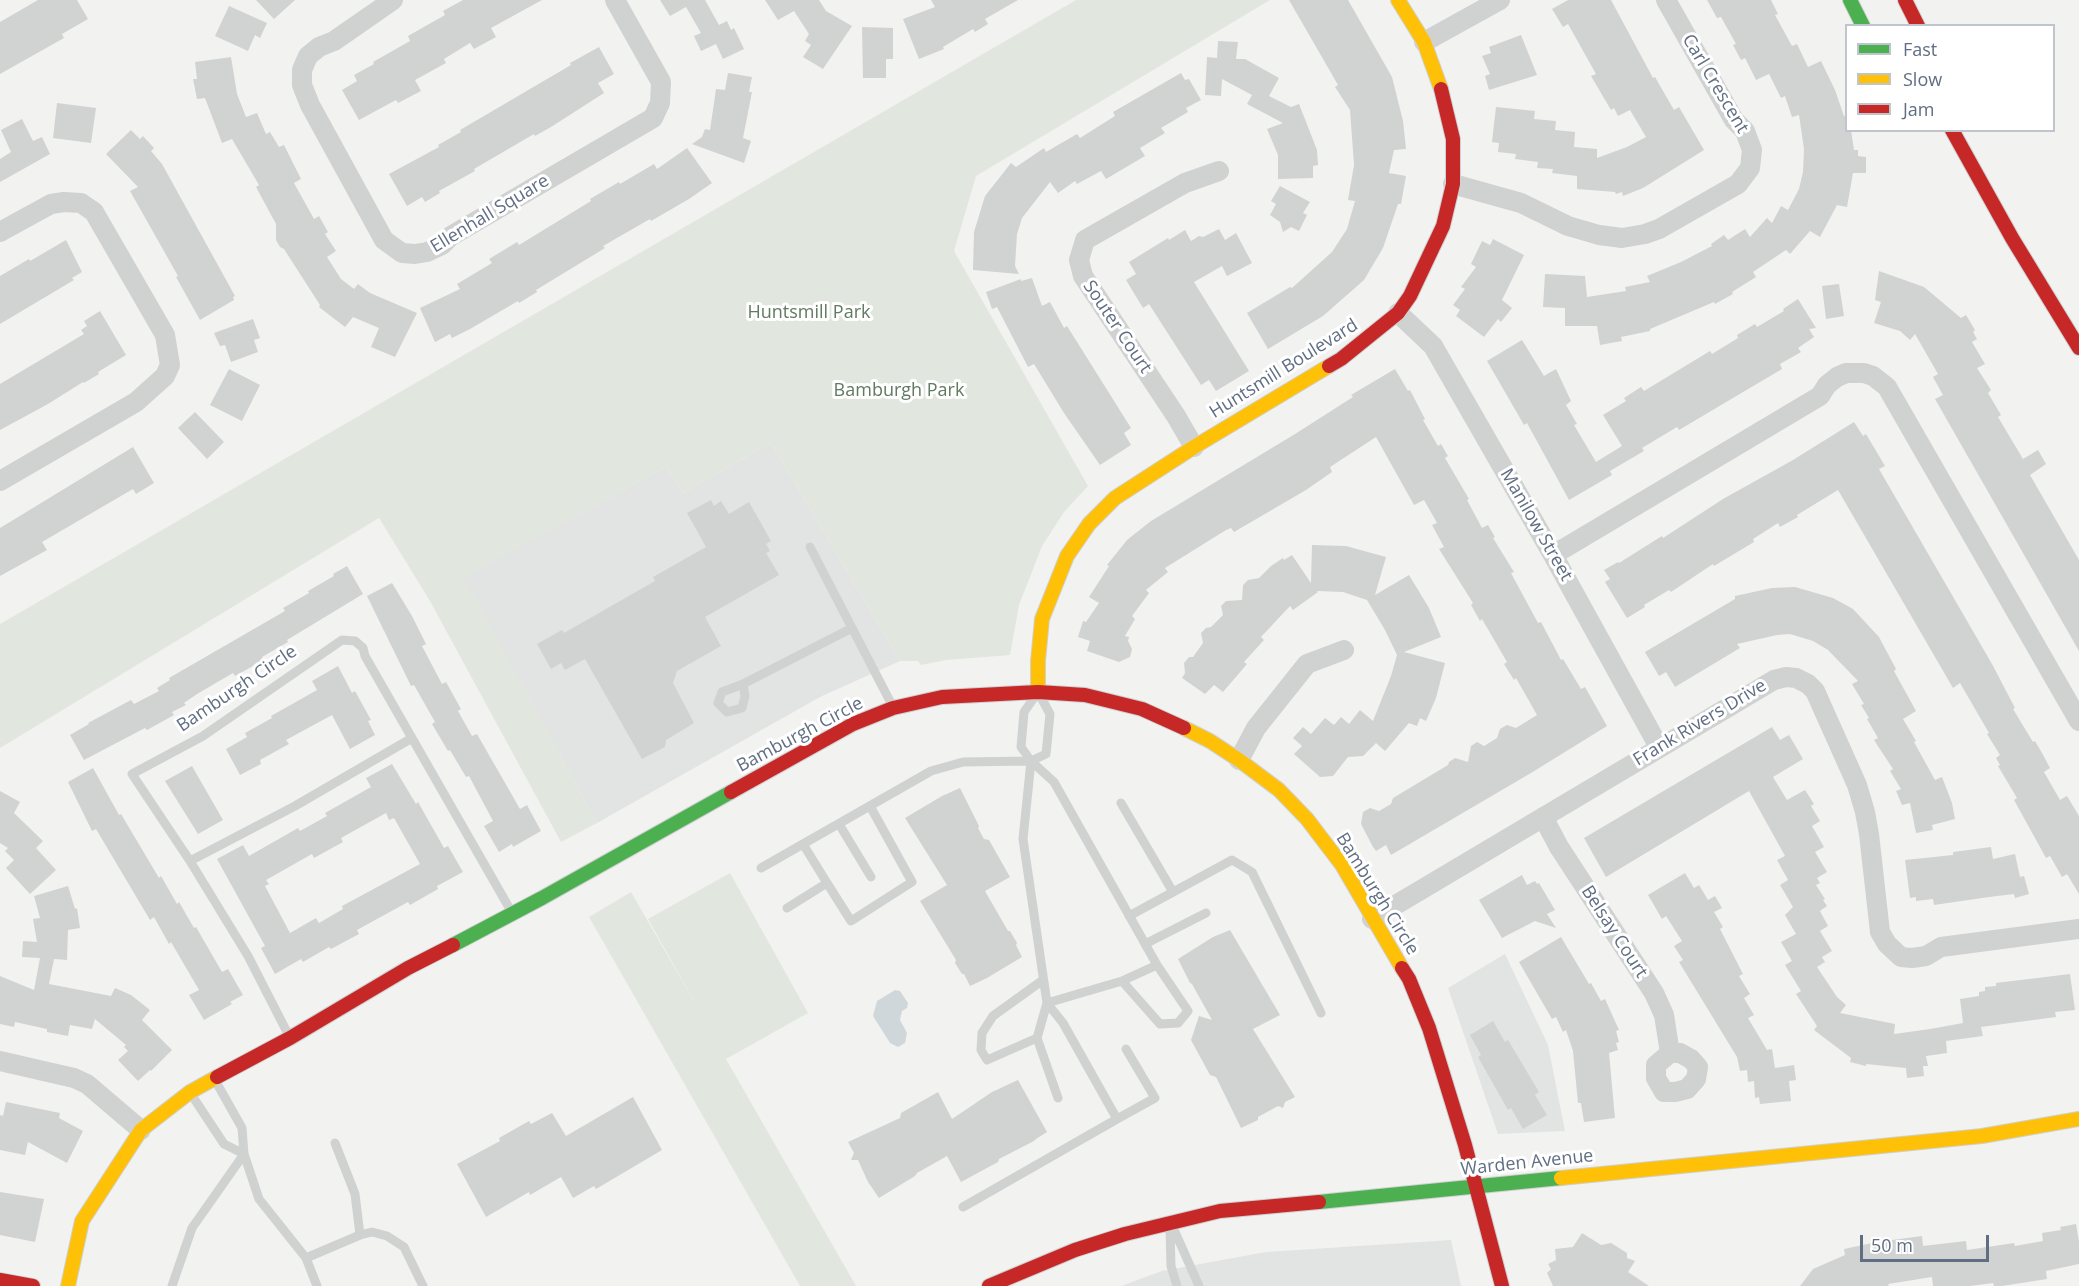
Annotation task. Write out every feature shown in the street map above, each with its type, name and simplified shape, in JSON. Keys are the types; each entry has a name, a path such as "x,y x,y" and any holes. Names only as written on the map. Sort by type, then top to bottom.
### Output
{"street":[{"name":"Ellenhall Square","path":"393,0 334,41 319,47 308,57 302,70 302,85 310,105 384,240 402,253 415,254 428,252 442,245 451,236 653,118 660,103 661,82 615,0"},
{"name":"Huntsmill Boulevard","path":"1038,692 1042,619 1067,556 1089,524 1115,498 1368,339 1398,313 1415,286 1443,226 1453,184 1453,139 1445,101 1424,42 1398,0"},
{"path":"1424,42 1500,0"},
{"name":"Carl Crescent","path":"1453,184 1521,203 1568,226 1599,236 1622,238 1659,229 1738,184 1750,168 1752,150 1745,131 1734,120 1666,0"},
{"path":"1905,0 1917,24"},
{"path":"1851,1 1862,24"},
{"path":"1953,132 2012,238 2079,348"},
{"name":"Souter Court","path":"1194,447 1083,276 1079,260 1085,240 1185,183 1219,171"},
{"path":"0,232 51,204 64,201 81,203 94,212 165,334 170,365 165,376 136,402 0,481"},
{"name":"Manilow Street","path":"1398,313 1433,346 1553,555 1659,747"},
{"path":"1553,555 1820,396 1836,377 1846,373 1864,373 1873,376 1887,387 2079,722"},
{"path":"1239,760 1256,728 1307,664 1344,651"},
{"name":"Frank Rivers Drive","path":"1372,919 1659,747 1774,680 1786,677 1796,678 1808,684 1815,691 1857,785 1869,834 1880,932 1887,944 1901,957 1926,956 1941,947 2079,929"},
{"name":"Bamburgh Circle","path":"68,1286 82,1221 141,1130 190,1092 290,1038 408,968 853,724 893,708 942,697 1038,692 1085,695 1142,710 1169,720 1210,741 1239,760 1279,790 1307,819 1342,866 1409,979 1429,1028 1476,1186 1502,1286"},
{"name":"Belsay Court","path":"1543,817 1559,847 1654,993 1665,1015 1670,1053"},
{"path":"0,1061 75,1078 87,1084 141,1130"},
{"name":"Warden Avenue","path":"989,1286 1075,1250 1125,1234 1220,1210 1868,1149 1982,1136 2079,1119"},
{"path":"0,1280 33,1286"}],"lane":[{"path":"810,547 893,708"},
{"path":"743,684 852,628"},
{"name":"Bamburgh Circle","path":"290,1038 248,956 190,861 132,774 203,736 342,640 355,641 363,648 365,656 512,913"},
{"path":"762,868 931,771 963,762 1031,761 1047,754 1050,714 1038,692 1024,712 1021,747 1031,761 1054,782 1157,965 1188,1011 1178,1023 1160,1024 1122,981"},
{"path":"190,861 295,806 412,738"},
{"path":"1031,761 1023,839 1047,1003 1036,1038 1058,1098"},
{"path":"1121,803 1173,892"},
{"path":"803,844 851,921 912,882 870,806"},
{"path":"839,824 871,877"},
{"path":"1129,916 1232,860 1252,872 1321,1013"},
{"path":"787,909 827,883"},
{"path":"1145,944 1206,913"},
{"path":"1047,1003 1122,981 1157,965"},
{"path":"1036,1038 987,1060 981,1050 982,1033 993,1016 1043,980"},
{"path":"1047,1003 1063,1023 1117,1119"},
{"path":"963,1207 1155,1098 1126,1049"},
{"path":"214,1079 242,1128 244,1154 259,1199 306,1258 316,1286"},
{"path":"190,1092 224,1144 244,1154"},
{"path":"334,1143 355,1194 360,1235"},
{"path":"172,1286 192,1228 244,1154"},
{"path":"1170,1222 1171,1266 1177,1286"},
{"path":"1170,1222 1199,1286"},
{"path":"306,1258 372,1232 387,1236 404,1247 423,1286"}],"shaded area":[{"path":"771,443 900,661 820,697 597,823 463,577 666,467 683,493"},
{"path":"1505,954 1548,1045 1565,1131 1498,1134 1448,988"},
{"path":"895,990 900,991 908,1003 907,1008 902,1011 900,1020 907,1033 905,1043 898,1047 890,1043 873,1016 877,1001"},
{"path":"1451,1240 1461,1286 1121,1286 1162,1271 1266,1252"}],"green space":[{"name":"Huntsmill Park","path":"1076,0 1270,0 976,176 954,251 1088,486 1064,512 1042,546 1019,605 1010,655 946,660 921,665 918,661 900,661 771,443 683,493 666,467 464,577 597,823 561,842 430,601 379,518 0,748 0,624"},
{"path":"730,873 808,1013 726,1059 856,1286 800,1286 589,917 631,892 702,1015 648,919"}],"building":[{"path":"38,0 77,0 88,19 62,34 64,38 0,74 0,22"},
{"path":"256,0 295,0 274,19"},
{"path":"463,0 542,0 491,28 496,37 474,49 470,43 444,59 446,63 415,80 421,91 398,103 396,100 359,120 342,90 357,81 354,75 410,41 408,36 445,15 443,11"},
{"path":"660,0 705,0 719,25 727,21 731,30 734,28 744,49 723,59 716,44 701,51 694,36 701,33 686,7 670,16"},
{"path":"765,0 819,0 826,11 852,26 823,69 803,57 811,45 805,41 809,34 794,11 778,20"},
{"path":"931,0 1018,0 985,19 988,24 975,32 973,29 943,47 944,49 919,59 903,19 935,7"},
{"path":"1289,0 1348,0 1392,77 1403,121 1406,149 1394,150 1389,173 1406,176 1401,204 1398,204 1383,248 1364,280 1323,316 1268,349 1247,313 1290,287 1292,288 1332,252 1347,229 1355,201 1348,200 1354,165 1350,110 1335,87 1338,85"},
{"path":"1568,0 1611,0 1653,78 1655,77 1674,110 1679,107 1704,150 1643,188 1623,196 1622,192 1616,194 1615,192 1577,189 1577,176 1552,173 1553,169 1537,168 1538,162 1515,159 1516,154 1498,152 1499,143 1492,142 1496,107 1535,111 1534,119 1556,121 1555,130 1575,132 1574,147 1597,149 1597,158 1646,137 1630,110 1618,116 1614,108 1611,110 1591,76 1596,74 1568,24 1563,27 1552,9"},
{"path":"1707,0 1771,0 1778,14 1775,15 1792,46 1797,44 1808,67 1821,61 1845,116 1845,132 1851,132 1854,150 1858,150 1858,156 1866,157 1866,173 1853,173 1847,207 1837,205 1820,237 1810,231 1790,254 1786,250 1753,272 1756,277 1732,292 1733,294 1715,304 1714,302 1650,329 1650,331 1621,337 1622,341 1600,345 1597,326 1565,326 1565,308 1543,307 1545,274 1585,276 1587,297 1626,291 1625,287 1650,282 1647,276 1712,246 1711,244 1724,235 1728,240 1745,229 1750,237 1767,218 1772,223 1781,206 1788,210 1799,189 1803,172 1804,149 1799,115 1792,117 1785,96 1781,98 1769,74 1756,80 1745,58 1741,60 1733,45 1736,44 1721,17 1717,18"},
{"path":"229,6 267,23 260,38 255,35 248,51 215,36"},
{"path":"862,27 893,28 893,59 886,59 886,78 863,78"},
{"path":"1521,35 1537,75 1489,90 1485,76 1490,74 1482,56 1491,53 1489,47"},
{"path":"1218,41 1238,42 1236,59 1245,59 1279,78 1269,96 1291,107 1299,104 1317,150 1318,165 1313,166 1313,178 1278,179 1278,155 1267,129 1283,123 1247,104 1252,95 1222,79 1221,96 1205,95 1207,57 1217,58"},
{"path":"599,47 614,74 598,83 604,93 551,127 535,136 534,134 474,169 475,171 439,191 440,193 425,202 422,197 407,206 389,174 439,147 438,145 461,132 460,130"},
{"path":"231,57 237,94 246,117 257,113 266,134 270,132 279,147 284,145 301,179 294,183 314,219 319,216 328,232 325,234 336,251 327,257 341,279 354,289 358,284 370,293 417,313 395,357 371,347 379,328 353,317 345,327 319,307 320,305 276,240 276,224 256,187 259,185 232,139 222,143 205,98 197,99 193,79 197,79 195,62"},
{"path":"728,73 752,77 749,92 752,92 743,138 751,141 744,163 692,144 702,137 705,129 710,130 716,89 725,90"},
{"path":"1181,73 1185,80 1189,79 1201,100 1186,108 1188,112 1161,128 1165,133 1140,148 1145,156 1106,179 1101,171 1077,184 1075,181 1058,193 1050,182 1022,218 1017,234 1015,266 1019,274 973,270 974,232 985,196 1011,163 1016,167 1044,148 1046,152 1077,134 1080,138 1115,116 1113,112"},
{"path":"57,103 96,108 91,143 53,138"},
{"path":"22,119 33,141 42,137 50,154 0,182 0,159 11,152 1,130"},
{"path":"131,130 140,139 143,136 154,148 151,151 162,164 235,296 234,300 200,320 130,191 138,187 106,154"},
{"path":"687,148 712,183 651,221 650,219 603,246 605,248 519,303 518,301 452,338 450,334 435,342 420,308 460,289 457,284 492,263 489,259 517,242 519,245 619,182 620,184 654,164 657,169"},
{"path":"1280,186 1310,202 1303,213 1307,215 1299,231 1291,227 1283,232 1280,222 1270,215 1276,204 1271,201"},
{"path":"1219,229 1225,240 1236,233 1252,263 1227,276 1222,266 1194,282 1249,371 1216,391 1209,380 1201,385 1149,304 1143,308 1126,280 1136,274 1129,262 1168,238 1169,240 1185,230 1191,241"},
{"path":"1493,239 1524,255 1502,300 1512,308 1501,322 1498,319 1484,337 1456,316 1460,310 1453,305 1465,289 1461,287 1476,267 1471,264 1482,241 1490,245"},
{"path":"66,240 82,272 72,278 74,280 0,324 0,276"},
{"path":"1879,271 1924,287 1961,318 1966,315 1975,330 1973,332 1977,339 1972,342 1985,364 1977,368 1991,390 1988,393 2001,415 1998,417 2023,459 2038,450 2046,464 2030,475 2079,560 2079,651 1935,399 1943,395 1933,377 1938,374 1915,334 1910,340 1900,331 1874,323 1881,302 1875,300"},
{"path":"1032,278 1042,306 1050,302 1064,328 1067,326 1131,428 1124,433 1131,445 1100,465 1034,364 1028,367 997,307 992,309 986,292 1021,279 1021,281"},
{"path":"1839,284 1844,316 1826,319 1822,286"},
{"path":"1798,299 1816,328 1809,329 1814,337 1798,348 1801,352 1780,364 1782,369 1679,430 1677,427 1642,448 1644,451 1610,471 1612,475 1569,500 1527,423 1524,425 1487,361 1522,340 1544,376 1556,369 1571,401 1566,405 1577,424 1574,425 1596,462 1622,446 1603,415 1626,401 1624,398 1641,387 1644,391 1710,351 1712,354 1755,324 1757,327 1784,311 1783,309"},
{"path":"100,311 126,355 84,383 0,430 0,384 84,334 81,330 87,326 84,321"},
{"path":"253,319 260,338 254,340 258,352 231,362 225,345 220,346 214,333"},
{"path":"229,369 260,385 242,421 210,405"},
{"path":"1395,369 1408,391 1410,390 1438,446 1441,444 1448,456 1445,458 1469,499 1467,500 1482,528 1488,525 1495,537 1493,538 1514,572 1511,573 1538,623 1541,622 1561,660 1563,659 1581,689 1585,687 1607,726 1391,855 1386,845 1376,851 1373,847 1361,824 1363,812 1370,808 1379,811 1391,804 1393,798 1448,765 1455,758 1468,762 1471,746 1477,742 1484,746 1497,738 1500,729 1507,725 1516,728 1537,715 1516,678 1514,680 1504,664 1507,662 1482,619 1480,621 1471,605 1473,603 1439,549 1444,547 1432,525 1437,523 1424,500 1414,505 1376,437 1330,467 1332,472 1306,490 1234,532 1231,528 1226,530 1165,568 1168,572 1146,590 1149,593 1132,616 1135,619 1125,636 1129,637 1128,641 1132,649 1130,657 1119,662 1087,651 1090,641 1078,637 1083,621 1086,622 1099,603 1089,597 1109,566 1107,565 1127,540 1151,521 1295,434 1353,397 1351,395"},
{"path":"195,412 224,442 207,459 178,428"},
{"path":"1854,422 1863,436 1866,434 1885,466 1879,469 1992,664 2015,708 2013,709 2042,753 2050,768 2044,772 2060,800 2067,796 2079,816 2079,894 2067,874 2062,877 2050,856 2046,858 2014,800 2017,798 1998,766 2000,765 1996,758 2000,755 1987,734 1989,733 1960,683 1953,688 1838,490 1780,527 1778,523 1753,539 1754,542 1714,566 1713,564 1671,592 1669,590 1627,618 1605,582 1610,579 1604,570 1662,536 1663,538 1723,499 1793,460"},
{"path":"133,447 154,483 136,494 133,489 42,542 47,550 0,576 0,528"},
{"path":"711,500 714,506 721,501 729,514 749,502 771,541 766,544 770,551 766,553 779,575 705,617 721,646 677,671 673,683 694,723 666,740 665,747 642,759 585,659 565,670 561,663 551,669 537,644 562,630 564,633 655,581 653,577 706,547 687,513"},
{"path":"1312,545 1346,546 1386,557 1375,595 1409,575 1429,608 1441,637 1404,652 1445,663 1436,698 1426,721 1420,718 1417,726 1409,723 1385,751 1376,743 1363,756 1348,757 1333,776 1320,777 1294,754 1302,746 1293,738 1303,727 1311,734 1325,718 1334,725 1341,717 1349,724 1360,710 1373,721 1397,655 1367,600 1343,592 1317,591 1293,610 1290,606 1261,637 1264,640 1244,662 1247,664 1223,692 1214,685 1205,694 1182,678 1185,673 1184,663 1189,657 1193,657 1203,643 1201,633 1223,615 1221,606 1226,601 1242,600 1243,585 1248,580 1259,578 1271,566 1292,555 1311,583"},
{"path":"347,566 363,594 287,640 288,642 262,657 264,660 235,676 233,673 197,694 184,703 186,705 172,712 174,715 84,760 70,735 131,700 134,704 159,691 157,688 170,680 169,678 285,611 283,608"},
{"path":"392,583 426,644 422,646 442,684 446,682 461,709 458,711 472,736 477,734 520,809 527,805 541,831 513,847 512,844 499,852 484,826 493,821 469,776 466,777 432,724 435,722 414,685 411,686 367,596"},
{"path":"1795,587 1833,598 1853,609 1879,637 1916,711 1903,719 1935,780 1942,777 1952,803 1955,819 1932,825 1933,830 1916,833 1910,803 1902,805 1896,791 1901,789 1890,771 1893,769 1874,740 1878,738 1861,705 1864,704 1852,684 1858,681 1828,650 1813,641 1790,634 1737,644 1740,648 1675,687 1666,672 1659,676 1645,652 1735,599 1735,596 1772,588"},
{"path":"338,666 352,693 355,691 371,720 368,721 375,735 350,749 332,715 286,740 289,744 260,760 261,764 240,775 226,749 247,737 245,733 272,718 271,716 317,690 312,681"},
{"path":"1772,727 1780,740 1789,735 1803,759 1773,777 1787,800 1805,790 1814,804 1811,806 1820,821 1812,826 1824,847 1815,852 1827,872 1817,878 1820,883 1816,885 1825,899 1823,900 1827,906 1820,911 1828,926 1820,931 1832,951 1822,957 1825,962 1817,967 1837,997 1846,1005 1840,1013 1895,1024 1894,1034 1930,1029 1963,1023 1960,999 1979,996 1979,992 1985,991 1985,987 1996,986 1996,983 2070,974 2075,1010 2055,1012 2056,1017 1981,1027 1983,1036 1946,1041 1947,1053 1926,1056 1928,1066 1923,1066 1924,1076 1907,1078 1906,1068 1866,1064 1866,1066 1850,1062 1851,1058 1814,1030 1817,1026 1796,994 1801,991 1785,965 1792,961 1781,942 1796,934 1785,915 1793,907 1780,885 1788,880 1777,860 1785,856 1749,791 1606,877 1584,838"},
{"path":"392,764 416,804 418,802 444,848 448,846 463,872 437,886 438,889 410,905 408,902 357,930 359,934 303,962 301,959 275,974 261,948 265,946 217,859 243,845 249,856 298,828 300,831 327,816 325,813 371,787 366,778","holes":["386,813 389,820 394,818 420,864 342,906 343,909 319,923 316,918 290,933 265,886 269,884 266,880 312,854 314,858 343,842 341,838"]},
{"path":"192,766 223,820 198,834 165,781"},
{"path":"93,768 119,815 121,814 159,878 161,876 177,904 179,902 194,928 196,927 222,972 228,969 243,995 204,1020 189,995 199,990 154,917 150,920 96,829 92,831 68,782"},
{"path":"960,788 984,839 989,840 1010,877 985,891 1017,943 1022,957 970,986 920,901 947,885 905,818"},
{"path":"0,791 20,802 14,813 43,841 36,848 56,870 30,894 6,868 14,860 5,851 8,848 0,843"},
{"path":"1991,847 1993,859 2015,854 2020,877 2024,876 2029,894 2015,898 2014,894 1934,905 1933,899 1916,901 1916,897 1910,898 1905,860 1953,855 1953,852"},
{"path":"1685,873 1694,888 1699,885 1708,900 1715,896 1722,908 1714,912 1743,974 1739,976 1750,994 1744,998 1754,1015 1748,1018 1767,1050 1772,1049 1775,1068 1794,1065 1796,1080 1789,1081 1791,1101 1760,1104 1759,1097 1755,1098 1754,1081 1748,1082 1747,1070 1740,1071 1737,1057 1679,962 1683,960 1674,946 1682,941 1666,916 1662,919 1648,895"},
{"path":"1522,875 1527,885 1535,881 1539,883 1555,910 1547,914 1556,928 1535,921 1502,938 1479,900"},
{"path":"68,886 75,909 77,908 80,928 68,930 67,960 54,959 49,984 111,996 115,988 131,995 150,1010 142,1020 172,1050 138,1081 118,1060 128,1051 124,1047 126,1045 95,1019 92,1029 70,1025 68,1036 15,1022 14,1027 0,1024 0,976 34,990 40,958 22,957 23,941 37,942 33,919 40,918 34,896"},
{"path":"1230,930 1280,1015 1253,1029 1295,1097 1285,1102 1283,1108 1278,1106 1258,1117 1258,1120 1241,1128 1216,1077 1210,1075 1191,1040 1199,1016 1212,1020 1178,959 1213,937"},
{"path":"1561,937 1601,1001 1605,999 1619,1030 1616,1031 1619,1042 1616,1043 1618,1050 1609,1053 1615,1118 1584,1122 1581,1103 1578,1103 1573,1051 1566,1030 1563,1032 1556,1017 1552,1019 1519,962"},
{"path":"1493,1021 1505,1042 1508,1040 1539,1092 1535,1095 1547,1115 1523,1129 1511,1108 1508,1110 1478,1057 1481,1055 1470,1035"},
{"path":"1018,1080 1047,1132 961,1182 947,1156 879,1198 868,1182 858,1160 851,1160 854,1153 848,1142 900,1118 901,1113 938,1092 952,1119 992,1092"},
{"path":"633,1097 662,1150 596,1189 594,1186 573,1198 561,1177 530,1195 529,1192 486,1217 457,1164 500,1141 499,1138 529,1121 531,1124 552,1113 566,1136"},
{"path":"6,1102 60,1113 59,1118 83,1131 67,1163 28,1142 25,1155 0,1150 0,1115 3,1116"},
{"path":"0,1192 44,1199 35,1242 0,1235"},
{"path":"2076,1224 2079,1264 2046,1271 2047,1279 2002,1286 1994,1286 1993,1283 1970,1286 1933,1286 1932,1277 1888,1284 1889,1286 1800,1286 1813,1269 1845,1255 1844,1249 1922,1236 1923,1246 1966,1241 1967,1250 2014,1243 2015,1246 2043,1241 2042,1233 2061,1230 2060,1227"},
{"path":"1582,1233 1601,1245 1611,1243 1627,1253 1627,1258 1635,1261 1628,1272 1649,1286 1553,1286 1547,1273 1551,1269 1548,1264 1556,1260 1555,1249 1573,1247"}],"traffic: fast":[{"path":"1850,0 1862,24"},
{"path":"453,945 731,792"},
{"path":"1319,1202 1561,1178"}],"traffic: slow":[{"path":"1398,0 1424,42 1441,89"},
{"path":"1038,692 1042,619 1067,556 1089,524 1115,498 1194,447 1329,366"},
{"path":"1184,728 1210,741 1239,760 1279,790 1307,819 1342,865 1402,968"},
{"path":"68,1286 82,1221 141,1130 190,1092 217,1077"},
{"path":"1561,1178 1982,1136 2079,1119"}],"traffic: jam":[{"path":"1905,0 1917,24"},
{"path":"1329,366 1398,313 1410,296 1443,226 1453,184 1453,139 1441,89"},
{"path":"1953,132 2012,238 2079,348"},
{"path":"731,792 853,724 893,708 942,697 1038,692 1085,695 1142,709 1184,728"},
{"path":"217,1077 290,1038 408,968 453,945"},
{"path":"1402,968 1409,979 1429,1028 1465,1145 1502,1286"},
{"path":"989,1286 1075,1250 1125,1234 1220,1211 1319,1202"},
{"path":"0,1280 33,1286"}],"park label":[{"name":"Bamburgh Park","path":"899,391"}]}
